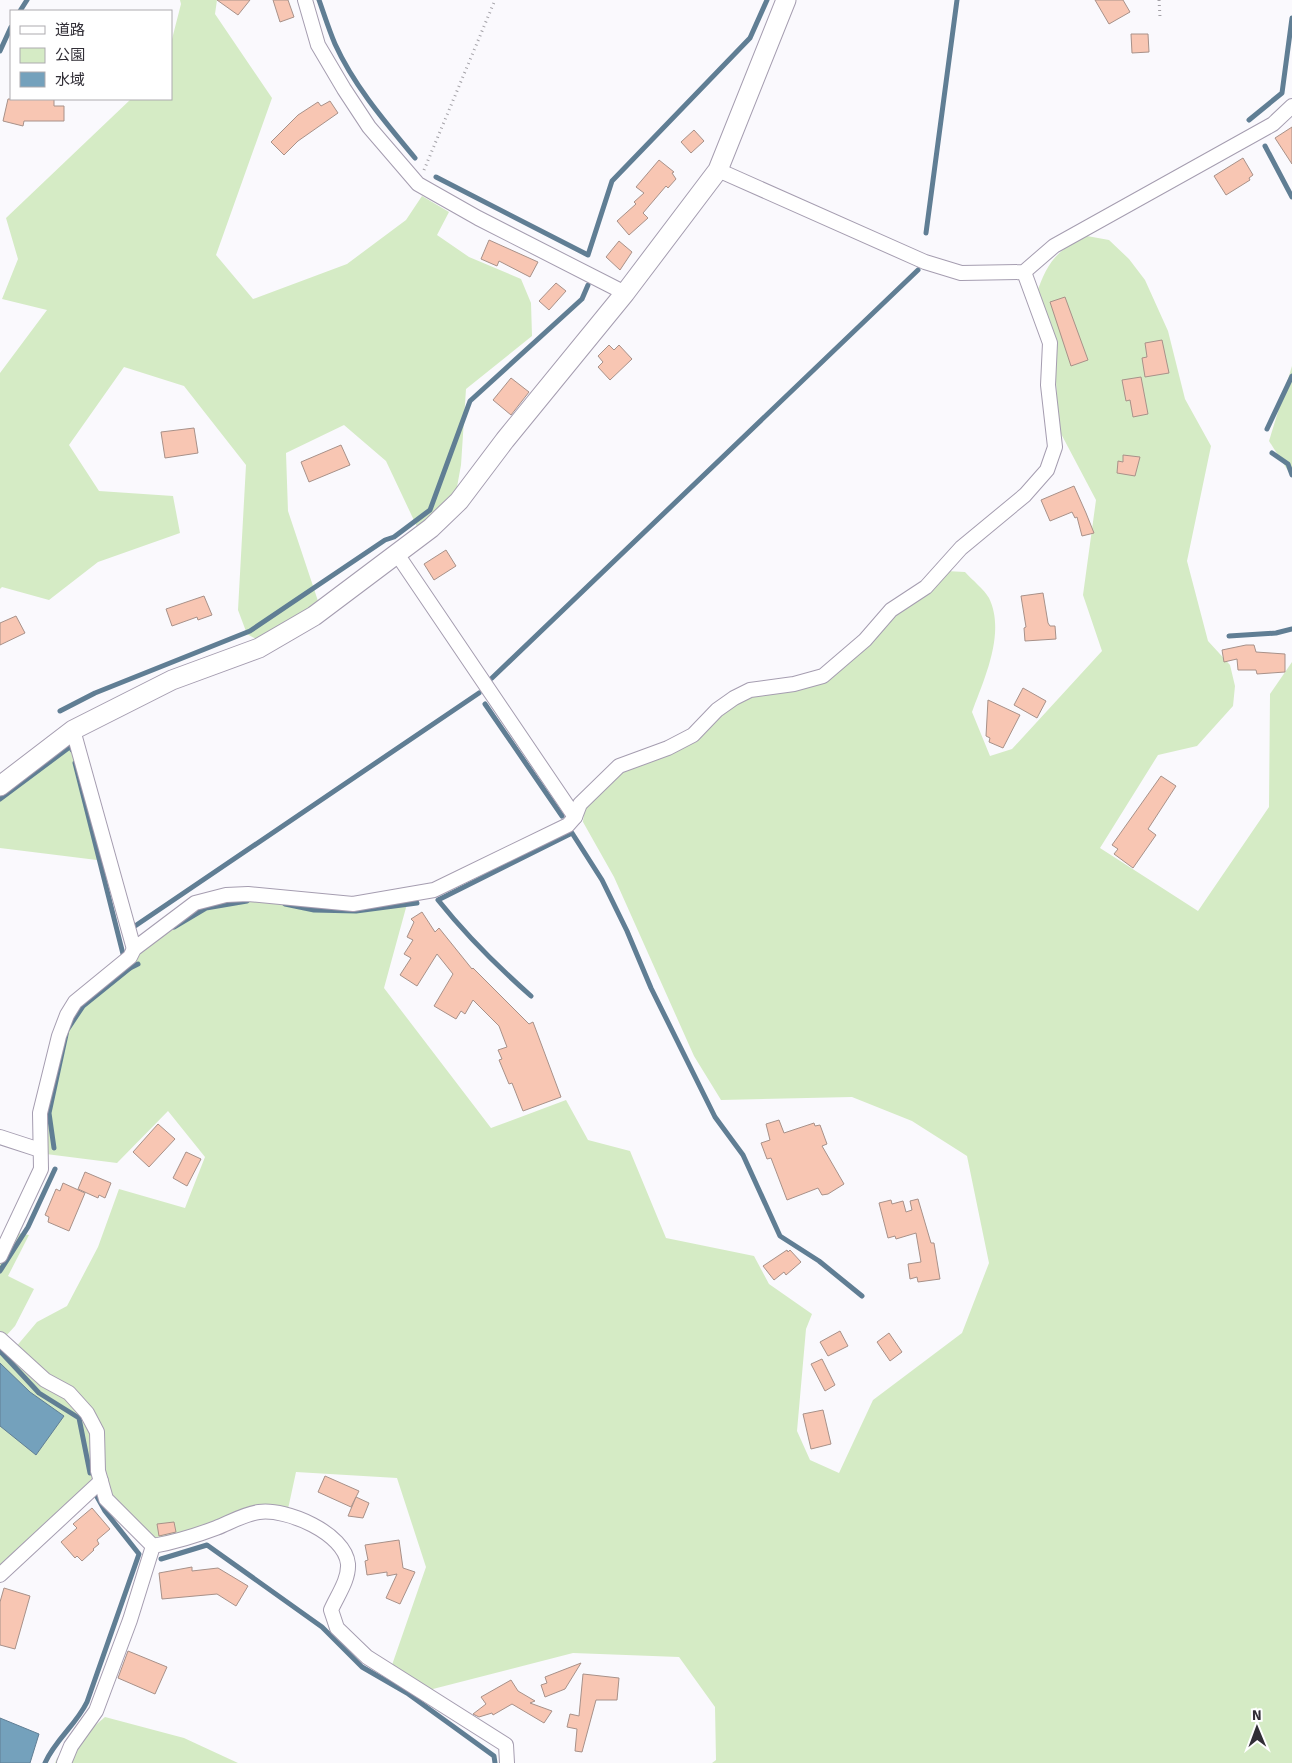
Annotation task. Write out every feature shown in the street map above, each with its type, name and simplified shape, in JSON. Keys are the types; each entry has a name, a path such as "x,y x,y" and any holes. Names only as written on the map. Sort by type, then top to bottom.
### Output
{"street":[{"path":"305,0 318,45 344,89 370,127 418,184 478,218 625,293"},
{"path":"0,786 73,730 172,680 259,648 314,616 431,528 459,501 625,293 718,170 786,0"},
{"path":"718,170 925,262 962,273 1024,272 1054,246 1273,124 1292,106"},
{"path":"0,1256 41,1169 40,1114 59,1036 67,1016 75,1002 195,903 226,895 248,894 353,904 434,890 568,824 575,817 580,804 619,766 668,748 693,735 717,710 734,698 750,690 794,684 823,676 865,640 891,610 926,587 961,548 1025,495 1047,470 1055,447 1048,385 1050,343 1024,272"},
{"path":"397,554 575,817"},
{"path":"73,730 129,956"},
{"path":"0,1137 40,1150"},
{"path":"0,1339 45,1380 69,1393 87,1413 97,1432 98,1471 106,1499 153,1546"},
{"path":"0,1575 101,1481"},
{"path":"153,1546 182,1541 256,1512 271,1511 287,1514 335,1538 344,1551 348,1564 346,1578 331,1610 337,1628 367,1657 506,1745 507,1763"},
{"path":"64,1763 72,1746 96,1711 130,1620 153,1546"}],"path":[{"path":"418,184 495,0"},
{"path":"1159,0 1160,17"}],"green space":[{"path":"180,0 217,0 215,14 272,98 216,255 253,299 347,264 406,220 422,196 449,212 437,235 469,257 521,279 531,303 532,336 466,389 461,465 455,498 419,531 386,461 344,425 286,453 288,511 318,601 303,613 258,640 247,634 238,610 246,465 184,386 124,367 69,445 99,491 173,496 180,533 98,562 49,600 2,587 0,589 0,373 47,310 2,299 18,259 6,218 130,100 172,100 172,39 181,4"},
{"path":"1087,236 1109,240 1129,259 1145,280 1168,331 1185,399 1211,446 1187,561 1208,641 1230,665 1235,686 1233,706 1197,746 1158,755 1100,848 1198,911 1269,807 1270,694 1292,662 1292,1763 712,1763 716,1760 715,1707 679,1657 573,1653 429,1690 392,1665 426,1567 397,1478 296,1472 288,1509 156,1541 105,1491 101,1436 15,1348 37,1322 67,1306 98,1247 119,1189 185,1208 205,1157 168,1111 117,1163 46,1154 44,1113 65,1032 77,1006 137,957 147,944 188,913 207,904 251,898 351,909 407,904 384,988 491,1128 566,1100 588,1140 630,1151 666,1238 754,1256 769,1284 812,1314 806,1329 797,1431 810,1460 839,1473 873,1400 962,1333 989,1263 967,1156 912,1121 852,1097 721,1100 694,1056 614,877 583,822 584,810 624,769 748,697 824,680 946,571 965,572 987,595 994,612 994,641 991,656 972,712 990,756 1012,749 1102,651 1083,595 1096,500 1058,428 1054,334 1036,295 1044,274 1060,252"},
{"path":"1292,366 1292,477 1269,441"},
{"path":"68,741 73,744 105,861 0,848 0,792"},
{"path":"18,1233 29,1235 8,1276 34,1289 15,1326 5,1337 0,1331 0,1259"},
{"path":"0,1342 71,1402 91,1429 95,1482 0,1570"},
{"path":"105,1717 184,1738 238,1763 55,1763 57,1758"}],"water":[{"path":"0,1363 30,1392 64,1416 36,1455 0,1426"},
{"path":"0,1718 39,1734 30,1763 0,1763"}],"building":[{"path":"217,0 250,0 238,15"},
{"path":"273,0 288,0 294,17 280,22"},
{"path":"1095,0 1123,0 1130,12 1109,24"},
{"path":"1131,34 1148,34 1149,52 1132,53"},
{"path":"8,99 54,100 54,106 64,106 64,121 24,121 23,126 3,121"},
{"path":"330,101 338,113 298,141 284,155 271,142 298,115 318,102 321,106"},
{"path":"1292,127 1292,164 1275,138"},
{"path":"694,130 704,141 691,153 681,142"},
{"path":"1243,158 1253,175 1249,178 1250,180 1226,195 1214,176"},
{"path":"659,160 674,172 672,173 676,179 668,188 666,186 643,213 648,218 629,235 617,221 636,204 634,202 644,193 636,187"},
{"path":"489,240 538,262 530,277 499,261 497,266 481,259"},
{"path":"619,241 632,252 620,270 606,257"},
{"path":"556,283 566,291 549,310 539,301"},
{"path":"1065,297 1088,360 1071,366 1050,302"},
{"path":"1162,340 1169,373 1145,377 1142,358 1147,357 1145,343"},
{"path":"609,345 614,350 619,345 632,359 610,380 598,367 603,362 598,356"},
{"path":"1141,377 1148,414 1133,417 1130,400 1126,401 1122,380"},
{"path":"511,378 529,392 511,415 493,400"},
{"path":"194,428 198,453 165,458 161,432"},
{"path":"341,445 350,465 309,482 301,462"},
{"path":"1123,455 1140,457 1135,476 1117,473 1118,461 1123,462"},
{"path":"1074,486 1094,533 1082,536 1077,517 1075,518 1072,512 1050,521 1041,500"},
{"path":"446,550 456,566 434,580 424,564"},
{"path":"1043,593 1048,623 1050,626 1055,626 1056,639 1025,641 1024,628 1026,627 1021,596"},
{"path":"204,596 212,615 198,620 197,617 172,626 166,609"},
{"path":"16,616 25,633 0,645 0,623"},
{"path":"1254,645 1256,652 1285,654 1285,672 1257,674 1256,670 1238,670 1237,659 1224,662 1222,650"},
{"path":"1023,688 1046,701 1037,718 1014,705"},
{"path":"988,700 1020,715 1003,748 989,742 990,738 986,736"},
{"path":"1161,776 1176,786 1148,829 1156,835 1133,868 1114,854 1118,849 1112,845"},
{"path":"422,912 435,932 439,928 472,969 529,1024 533,1022 561,1097 523,1111 512,1083 509,1084 499,1060 502,1059 498,1050 507,1047 499,1026 473,1000 465,1014 461,1011 456,1019 434,1006 453,974 437,954 417,986 400,975 411,958 404,954 413,940 407,937 414,922 411,919"},
{"path":"779,1120 784,1133 814,1123 815,1126 820,1125 827,1144 822,1146 844,1184 828,1194 822,1195 818,1188 787,1200 771,1158 767,1159 761,1143 770,1140 766,1124"},
{"path":"158,1124 175,1139 149,1167 133,1152"},
{"path":"186,1152 201,1159 187,1186 173,1178"},
{"path":"85,1172 111,1183 105,1198 99,1195 98,1198 78,1189"},
{"path":"63,1183 85,1193 69,1231 48,1222 49,1217 45,1215 56,1189 60,1191"},
{"path":"918,1199 931,1243 934,1243 940,1279 918,1282 917,1277 910,1279 908,1264 921,1262 916,1233 896,1239 895,1236 888,1238 879,1203 891,1200 892,1204 903,1201 906,1212 912,1210 910,1201"},
{"path":"787,1250 788,1252 790,1250 801,1262 786,1275 784,1272 774,1280 763,1266"},
{"path":"840,1331 848,1346 828,1356 820,1342"},
{"path":"889,1333 902,1352 890,1361 877,1342"},
{"path":"822,1359 835,1385 825,1391 811,1364"},
{"path":"823,1410 831,1444 811,1449 803,1414"},
{"path":"325,1476 359,1491 351,1507 318,1492"},
{"path":"356,1497 369,1503 363,1518 348,1516"},
{"path":"92,1508 110,1529 97,1540 99,1544 82,1561 77,1556 75,1558 61,1542 77,1528 73,1524"},
{"path":"174,1522 176,1532 159,1536 157,1524"},
{"path":"399,1540 403,1568 415,1572 400,1604 386,1598 397,1574 387,1576 387,1572 367,1575 365,1561 368,1560 365,1545"},
{"path":"192,1567 192,1571 218,1568 248,1586 236,1606 217,1594 162,1599 159,1573"},
{"path":"4,1588 30,1596 15,1649 0,1645 0,1602"},
{"path":"128,1651 167,1667 155,1694 118,1678"},
{"path":"581,1663 565,1689 545,1697 541,1685 547,1683 545,1677"},
{"path":"583,1674 619,1678 617,1700 596,1700 582,1752 575,1751 577,1729 567,1727 570,1714 579,1716"},
{"path":"511,1680 518,1691 535,1701 530,1703 552,1711 544,1723 512,1704 493,1715 492,1713 479,1717 473,1714 486,1704 481,1697"}],"waterway":[{"path":"21,10 27,0"},
{"path":"319,0 335,44 351,75 371,104 415,158"},
{"path":"436,177 588,255 612,181 750,38 767,0"},
{"path":"926,233 957,0"},
{"path":"1249,120 1282,93 1292,18"},
{"path":"0,51 10,29"},
{"path":"1265,146 1292,197"},
{"path":"492,678 918,270"},
{"path":"60,711 95,693 250,631 385,540 394,537 430,510 470,401 582,299 588,285"},
{"path":"1267,429 1292,376"},
{"path":"1272,453 1288,464 1292,475"},
{"path":"1229,636 1276,633 1292,629"},
{"path":"135,926 479,693"},
{"path":"485,704 562,816"},
{"path":"0,799 71,746 72,750"},
{"path":"54,1148 49,1113 67,1030 83,1006 130,968 123,954 75,763"},
{"path":"531,996 482,950 438,900 572,833 602,880 627,931 651,988 715,1117 743,1155 780,1236 819,1261 862,1296"},
{"path":"174,927 206,908 247,901"},
{"path":"285,904 314,910 356,911 417,903"},
{"path":"130,968 138,964"},
{"path":"0,1271 28,1227 55,1169"},
{"path":"0,1351 39,1393 79,1418 90,1473"},
{"path":"45,1763 54,1747 87,1702 139,1554 105,1511 96,1495"},
{"path":"161,1559 207,1545 322,1627 362,1667 407,1693 494,1756 495,1763"}]}
